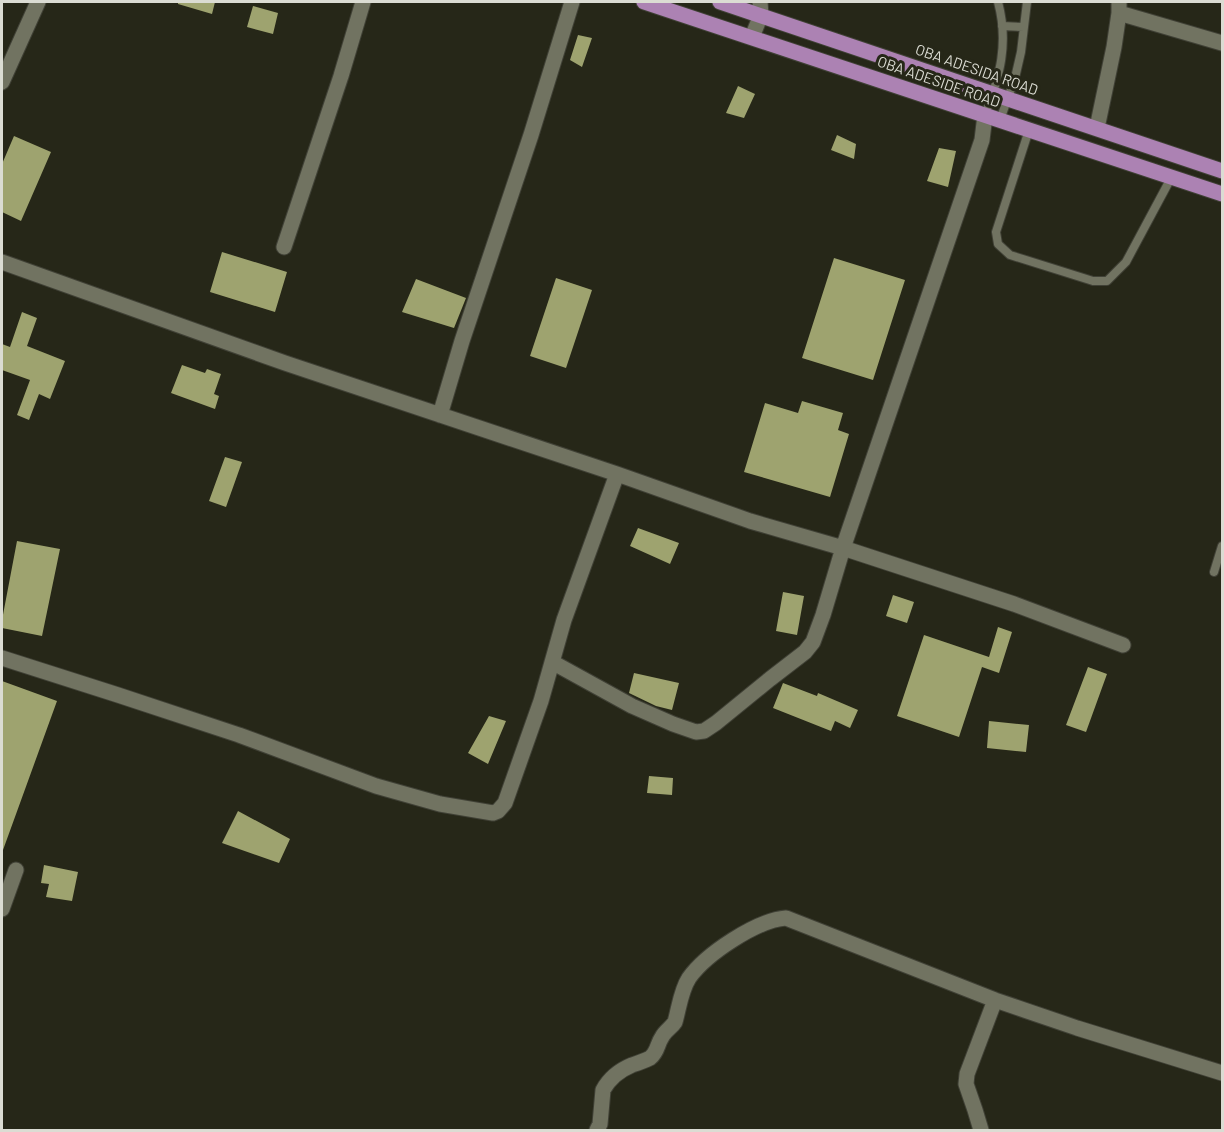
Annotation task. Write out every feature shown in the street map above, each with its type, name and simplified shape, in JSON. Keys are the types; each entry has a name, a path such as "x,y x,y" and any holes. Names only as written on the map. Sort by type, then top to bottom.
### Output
{"main road":[{"name":"OBA ADESIDE ROAD","path":"644,2 1222,194"},
{"name":"OBA ADESIDA ROAD","path":"720,2 761,8 993,93 1222,171"}],"street":[{"path":"2,82 38,2"},
{"path":"284,247 363,2"},
{"path":"440,415 462,341 528,146 572,2"},
{"path":"1097,128 1114,47 1119,7 1222,43"},
{"path":"752,37 761,8"},
{"path":"552,662 632,706 696,732 704,731 716,723 806,652 813,642 824,615 843,548 982,140 985,115"},
{"path":"982,140 1000,120"},
{"path":"2,261 285,363 750,521 843,548 1014,604 1123,645"},
{"path":"2,658 238,735 376,786 440,804 493,813 505,803 541,700 564,620 617,474"},
{"path":"2,909 16,870"},
{"path":"597,1131 605,1086 625,1068 647,1060 655,1053 662,1036 675,1022 688,980 699,967 718,951 759,925 786,918 995,1000 1222,1073"},
{"path":"981,1131 966,1084 967,1074 995,1000"}],"lane":[{"path":"985,115 1002,58 1003,35 998,2"},
{"path":"1000,120 1009,98 1021,52 1027,2"},
{"path":"1002,26 1024,27"},
{"path":"1029,130 996,232 998,244 1010,255 1093,281 1107,281 1126,262 1171,178"},
{"path":"1214,572 1222,546"}],"building":[{"path":"178,2 215,2 212,14 178,4"},
{"path":"253,6 278,13 273,34 247,27"},
{"path":"578,35 592,38 582,67 570,60"},
{"path":"738,86 755,94 744,118 726,113"},
{"path":"837,135 856,144 854,159 831,150"},
{"path":"14,136 51,152 21,221 2,212 2,164"},
{"path":"939,148 956,151 948,187 927,181"},
{"path":"222,252 287,272 275,312 210,292"},
{"path":"834,258 905,280 873,380 802,358"},
{"path":"556,278 592,290 566,368 530,356"},
{"path":"416,279 466,298 454,328 402,312"},
{"path":"22,312 37,318 27,346 65,361 50,399 39,394 29,420 17,415 30,380 2,370 2,344 10,347"},
{"path":"182,365 205,373 207,369 221,374 214,394 219,396 215,409 171,393"},
{"path":"802,401 843,413 838,430 849,434 830,497 744,472 765,403 798,413"},
{"path":"225,457 242,462 226,507 209,501"},
{"path":"638,528 679,543 670,564 630,546"},
{"path":"17,541 60,549 42,636 2,628"},
{"path":"783,592 804,596 797,635 776,631"},
{"path":"893,595 914,602 907,623 886,616"},
{"path":"998,627 1012,632 999,673 982,667 959,737 897,716 924,635 989,657"},
{"path":"1088,667 1107,674 1086,732 1066,725"},
{"path":"634,673 679,683 672,710 656,706 629,693"},
{"path":"2,681 57,701 3,850 2,850"},
{"path":"783,683 817,696 818,693 858,710 850,728 835,721 831,731 773,708"},
{"path":"489,716 506,721 488,764 468,753"},
{"path":"989,721 1029,725 1026,752 987,748"},
{"path":"649,776 673,778 672,795 647,793"},
{"path":"238,811 290,839 279,863 222,843"},
{"path":"44,865 78,872 72,901 46,897 49,884 41,883"}]}
